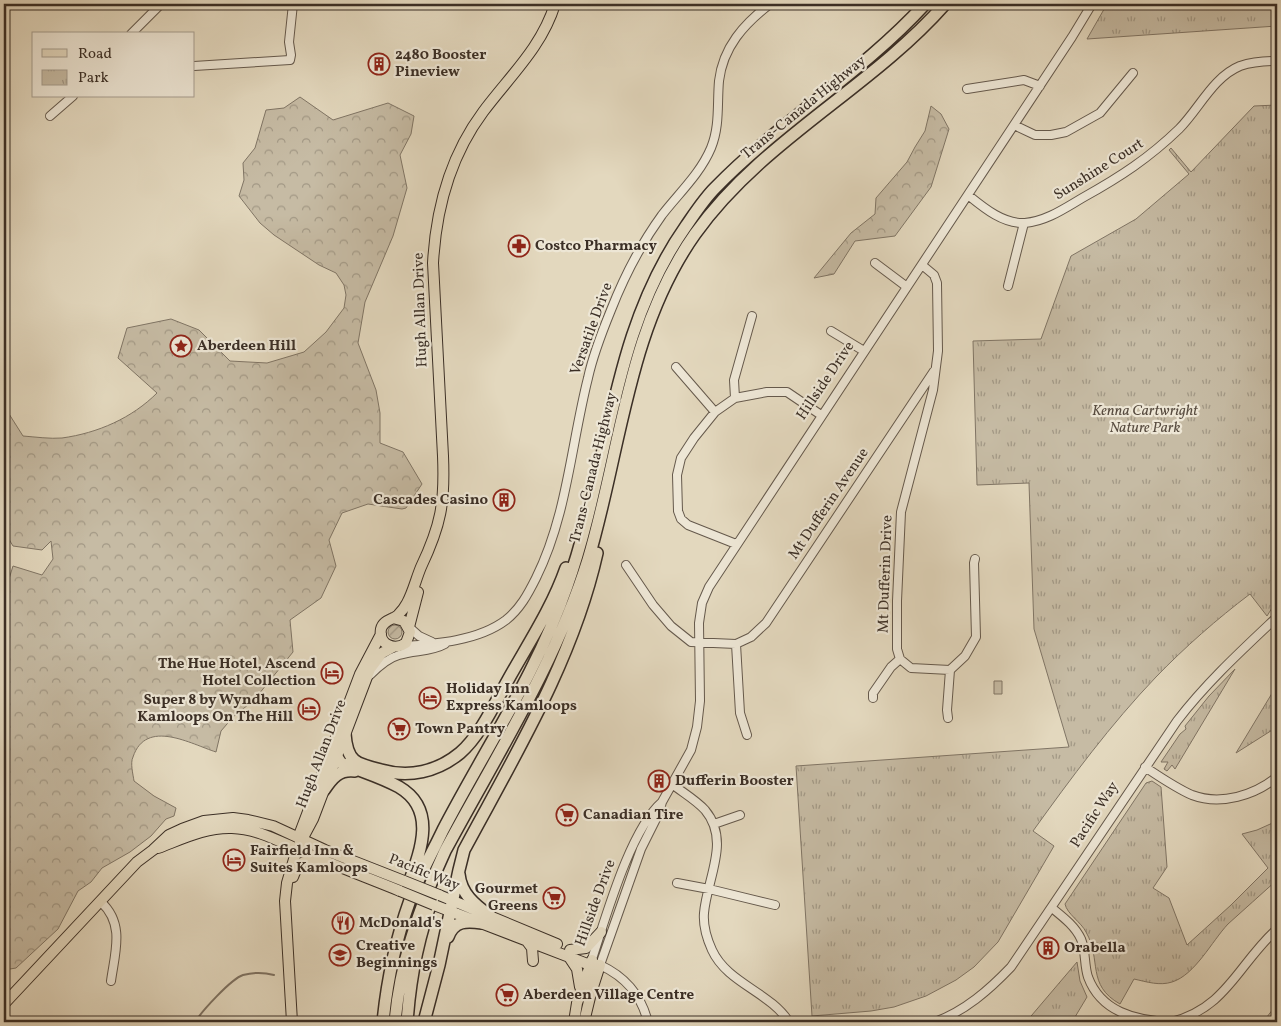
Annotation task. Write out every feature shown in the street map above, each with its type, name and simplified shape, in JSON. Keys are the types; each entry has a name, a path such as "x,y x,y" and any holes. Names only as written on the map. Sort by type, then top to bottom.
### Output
{"highway":[{"name":"Trans-Canada Highway","path":"383,1022 394,958 413,894 456,806 544,644 567,587 588,511 631,336 659,270 684,228 712,190 747,157 888,42 925,4"},
{"name":"Trans-Canada Highway","path":"396,1022 402,976 421,905 445,851 556,643 588,559 642,339 670,274 695,234 721,201 754,166 896,51 945,4"},
{"path":"439,965 464,850 547,695 569,644 595,561 602,530 607,484"},
{"path":"345,734 348,753 356,762 398,774 425,772 442,765 460,753 472,740 486,719 552,600 568,564 576,536 588,511"},
{"path":"333,745 337,757 342,764 393,784 407,793 419,809 423,828 418,856 398,914 385,966 380,999 383,1022"},
{"path":"324,790 332,778 340,772 351,770 361,772"},
{"path":"407,1022 410,984 417,948 436,888 462,832 472,801"},
{"path":"459,870 460,883 465,894 486,920"},
{"path":"424,1022 450,930 464,922 486,920"}],"main road":[{"name":"Hugh Allan Drive","path":"393,618 399,614 407,603 428,556 441,514 444,486 433,262 434,241 442,201 455,164 473,128 483,112 533,51 547,25 555,4"},
{"name":"Hugh Allan Drive","path":"410,628 415,599 426,569 428,556"},
{"path":"393,618 404,621 410,628 409,640 398,647 385,643 381,634 385,622 393,618"},
{"name":"Hugh Allan Drive","path":"292,1022 285,901 288,878 300,838 360,674 381,634"},
{"name":"Hugh Allan Drive","path":"300,838 313,819 370,669 382,653 398,647"},
{"name":"Pacific Way","path":"4,1004 137,862 153,850 198,828 222,819 248,820 273,826 300,838 324,855"},
{"path":"285,901 299,864 324,855 314,836 313,819"},
{"name":"Pacific Way","path":"198,828 247,830 270,836 297,849 324,855 402,886 434,905 451,906 594,963"},
{"name":"Pacific Way","path":"402,886 439,894 451,906"},
{"name":"Pacific Way","path":"486,920 526,940 549,949 569,953"},
{"path":"581,991 577,969 569,953 586,948 601,932"},
{"path":"526,940 532,948 533,961 538,950 549,949"},
{"name":"Hillside Drive","path":"574,1022 581,991 594,963"},
{"name":"Hillside Drive","path":"584,1022 591,993 594,963"}],"street":[{"path":"133,32 161,4"},
{"path":"195,66 290,60 289,42 293,4"},
{"name":"Versatile Drive","path":"398,647 437,644 488,630 515,612 526,597 545,559 556,528 588,377 611,309 628,270 645,240 672,202 697,174 712,146 718,121 719,81 730,46 744,25 770,4"},
{"name":"Hillside Drive","path":"594,963 662,802 691,750 697,727 700,701 699,642 702,603 709,587 821,415 968,196 1092,4"},
{"name":"Sunshine Court","path":"968,196 1006,220 1024,223 1049,218 1126,173 1182,127 1222,78 1239,67 1256,62 1277,61"},
{"path":"1014,125 1035,135 1051,135 1066,132 1100,113 1133,73"},
{"path":"968,89 1024,80 1040,86"},
{"path":"50,116 71,98"},
{"path":"1008,286 1024,223"},
{"path":"875,263 907,286"},
{"name":"Mt Dufferin Drive","path":"900,659 897,649 897,601 900,512 933,390 934,370 938,351 937,283 934,275 922,265"},
{"path":"735,398 734,380 752,316"},
{"path":"831,330 864,351"},
{"path":"676,367 715,412"},
{"name":"Mt Dufferin Avenue","path":"736,644 751,637 766,623 934,370"},
{"path":"736,544 688,525 681,520 678,511 677,475 682,458 694,438 715,412 735,398 767,392 786,392 821,415"},
{"path":"948,718 950,670 965,656 976,638 975,559"},
{"path":"626,565 653,605 671,626 691,642 736,644 740,713 746,735"},
{"name":"Pacific Way","path":"935,1022 966,1007 992,987 1012,967 1145,767 1192,702 1229,662 1277,617"},
{"path":"410,628 419,636 437,644"},
{"path":"366,678 388,660 398,655 438,649 451,641"},
{"path":"873,698 874,693 891,667 900,659 911,668 950,670"},
{"path":"1145,767 1193,795 1207,799 1241,796 1257,790 1277,777"},
{"path":"672,784 704,809 714,824 718,854 704,913 706,931 712,950 724,969 771,1003 789,1022"},
{"name":"Hillside Drive","path":"594,963 601,932 633,846 653,810 662,802"},
{"path":"714,824 740,814"},
{"path":"677,883 775,905"},
{"path":"101,902 109,909 115,921 116,931 111,981"},
{"path":"1052,908 1072,925 1080,938 1085,950 1088,976 1094,989 1103,1001 1116,1010 1134,1018 1170,1022 1187,1018 1202,1011 1215,1000 1267,938 1277,930"},
{"name":"Pacific Way","path":"594,963 615,972 630,985 641,1000 648,1022"}],"green space":[{"path":"1107,4 1277,4 1277,26 1087,39"},
{"path":"300,97 333,120 388,103 414,116 411,134 400,155 407,188 393,236 365,302 358,343 376,390 380,413 380,443 403,452 422,484 406,508 368,504 342,513 329,540 336,566 321,598 290,620 293,652 254,700 233,717 221,731 216,752 170,737 158,736 148,739 139,745 132,759 134,781 154,796 176,808 174,816 166,819 151,836 130,852 102,868 91,882 78,891 58,929 16,968 4,970 4,595 13,566 42,575 53,559 51,541 42,550 13,546 4,531 4,406 23,436 53,438 75,436 101,428 137,410 157,393 118,358 127,328 171,319 199,330 230,361 267,363 304,352 326,332 344,308 346,295 344,285 336,273 319,265 274,235 260,223 239,196 244,180 243,163 255,148 266,110 284,108"},
{"name":"Kenna Cartwright Nature Park","path":"1277,105 1277,600 1267,616 1250,594 1167,666 1107,732 1033,831 1054,846 998,942 974,967 956,980 926,996 894,1007 812,1016 796,766 1069,747 1034,629 1029,483 977,485 973,341 1041,339 1071,256 1136,219 1189,174 1169,150 1171,148 1191,172 1254,106"},
{"path":"931,106 941,114 949,129 931,187 895,236 855,241 834,274 814,278 851,233 875,214 876,198 907,162 925,131"},
{"path":"392,625 398,625 402,632 398,639 392,639 388,635 388,629"},
{"path":"1235,669 1175,769 1172,765 1167,771 1164,769 1168,762 1161,762 1180,734 1186,729 1185,726 1209,696"},
{"path":"994,681 1002,681 1002,694 994,694"},
{"path":"1277,685 1277,727 1236,753"},
{"path":"1152,781 1161,787 1167,867 1153,888 1169,898 1187,945 1268,868 1242,834 1277,821 1277,880 1228,924 1203,957 1188,972 1172,982 1163,984 1134,979 1120,1004 1109,997 1103,989 1096,971 1091,942 1084,928 1068,911 1065,904 1146,783"},
{"path":"1077,962 1080,981 1087,997 1072,1022 1026,1022"},
{"path":"1277,1004 1277,1022 1263,1022"}],"waterway":[{"path":"195,1022 231,982 243,975 255,973 274,975"}],"place":[{"name":"2480 Booster Pineview","path":"379,64"},
{"name":"Costco Pharmacy","path":"519,246"},
{"name":"Aberdeen Hill","path":"181,346"},
{"name":"Cascades Casino","path":"504,500"},
{"name":"The Hue Hotel, Ascend Hotel Collection","path":"332,673"},
{"name":"Holiday Inn Express Kamloops","path":"430,698"},
{"name":"Super 8 by Wyndham Kamloops On The Hill","path":"309,709"},
{"name":"Town Pantry","path":"399,729"},
{"name":"Dufferin Booster","path":"659,781"},
{"name":"Canadian Tire","path":"567,815"},
{"name":"Fairfield Inn & Suites Kamloops","path":"234,860"},
{"name":"Gourmet Greens","path":"554,898"},
{"name":"McDonald's","path":"343,923"},
{"name":"Orabella","path":"1048,948"},
{"name":"Creative Beginnings","path":"340,955"},
{"name":"Aberdeen Village Centre","path":"507,995"}]}
